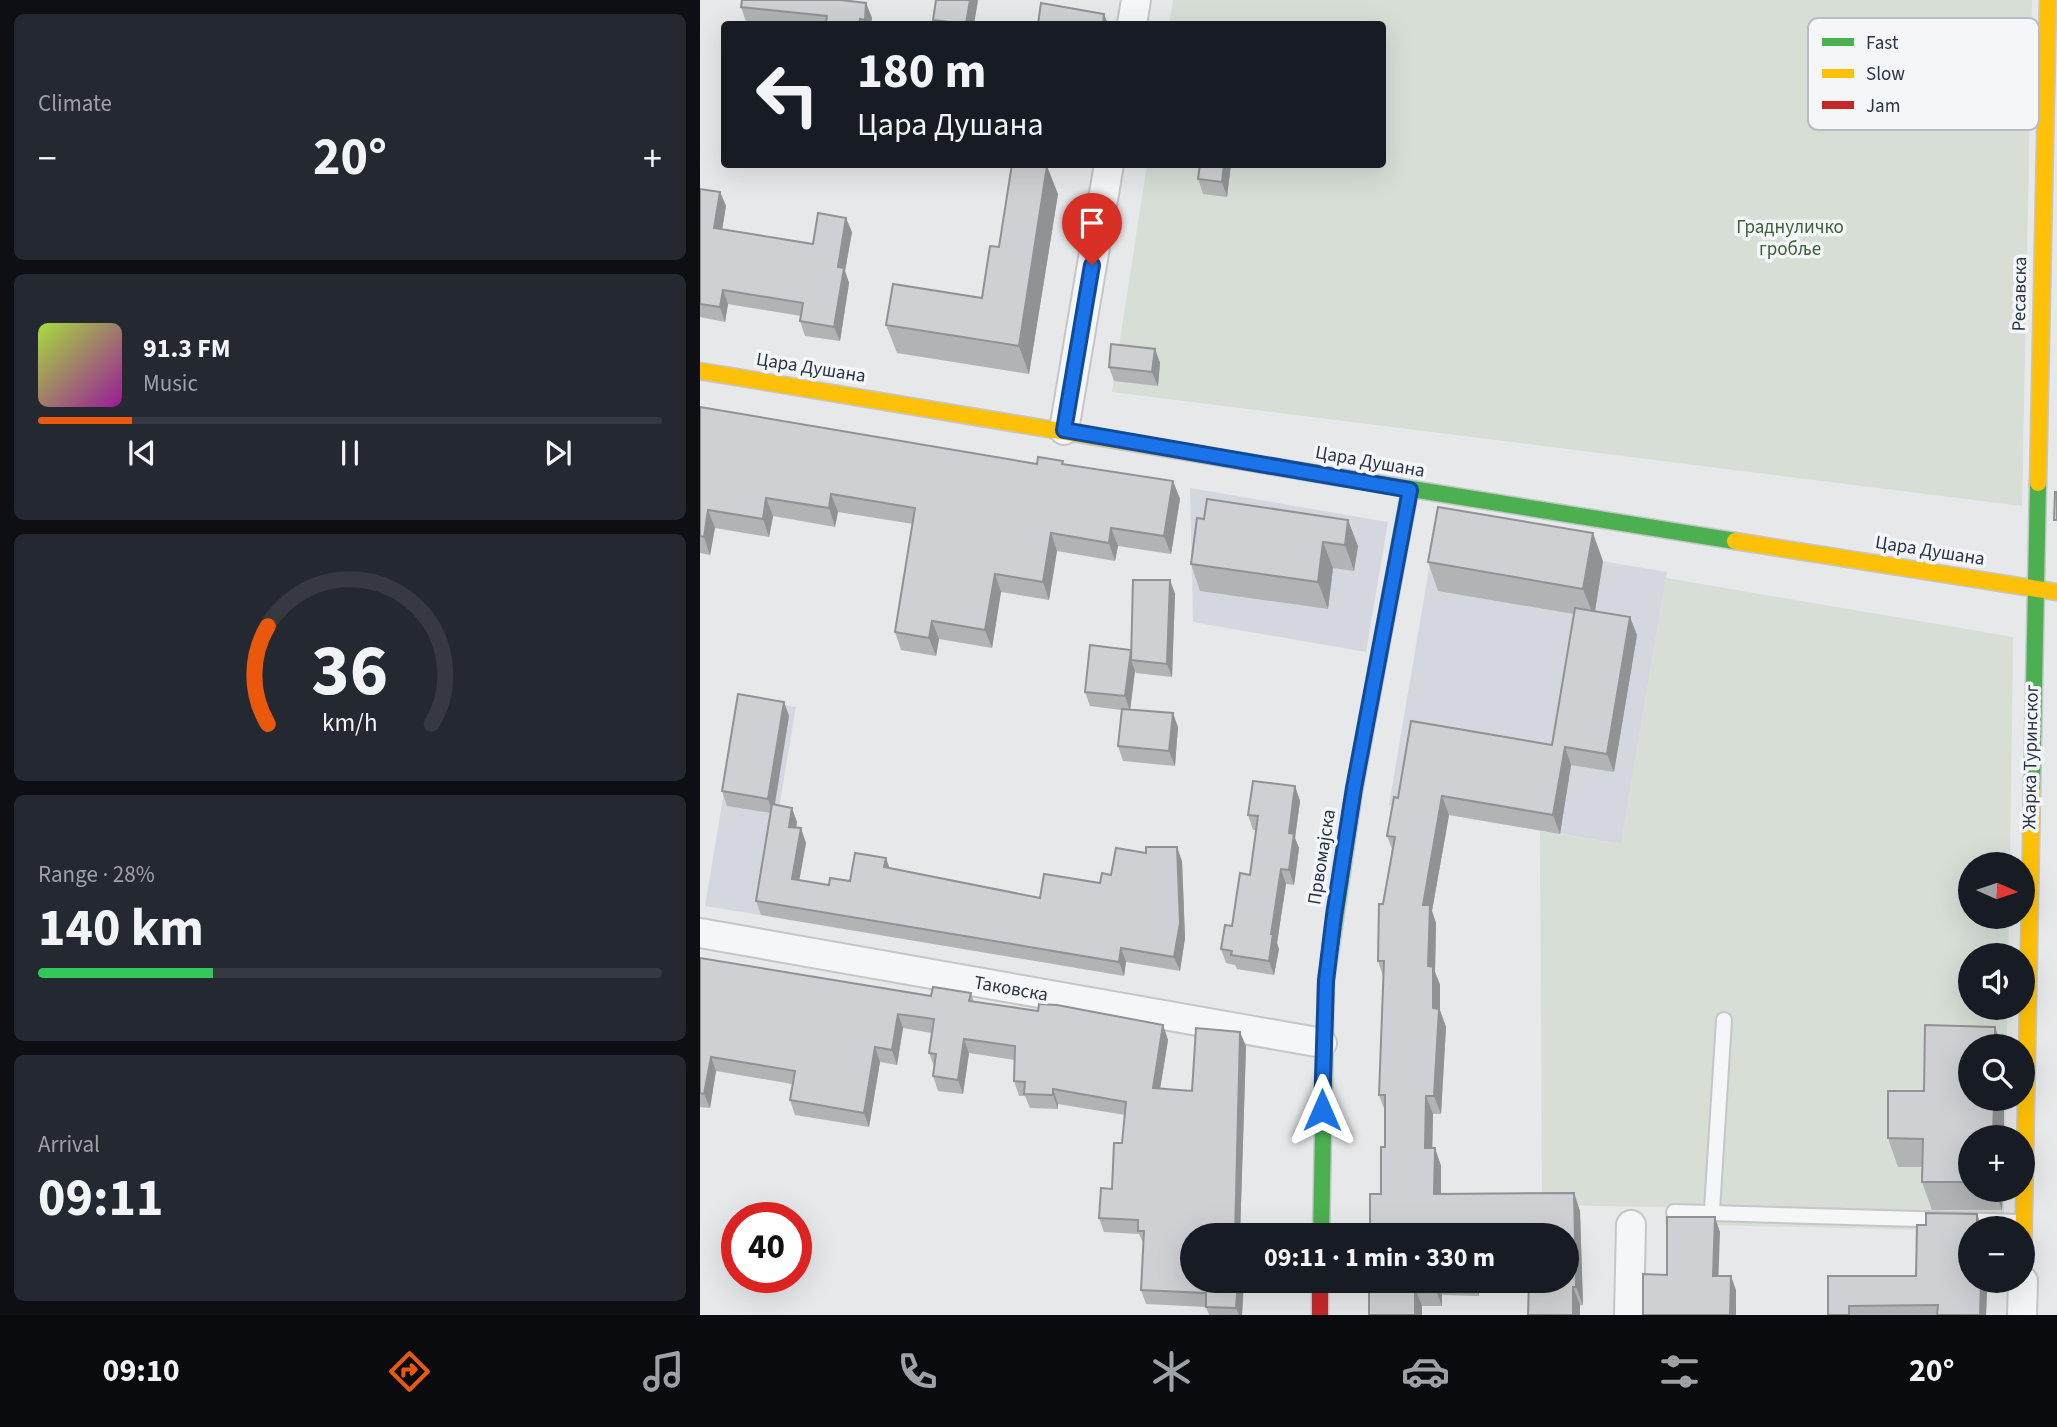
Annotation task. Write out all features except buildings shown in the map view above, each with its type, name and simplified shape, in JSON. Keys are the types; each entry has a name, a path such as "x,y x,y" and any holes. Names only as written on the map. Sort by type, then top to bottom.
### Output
{"street":[{"path":"1132,21 1136,0"},
{"name":"Ресавска","path":"2034,588 2048,0"},
{"path":"1064,430 1108,168"},
{"name":"Цара Душана","path":"700,371 1410,490 2057,592"},
{"name":"Првомајска","path":"1321,1223 1322,1043 1326,981 1354,788 1410,490"},
{"name":"Жарка Туринског","path":"2024,1216 2037,785 2034,588"},
{"name":"Таковска","path":"700,933 1322,1043"},
{"path":"1629,1315 1631,1225"},
{"path":"1320,1293 1320,1315"},
{"path":"2022,1315 2023,1293"}],"lane":[{"path":"1712,1210 1724,1020"},
{"path":"1674,1212 1712,1210 1958,1219"}],"shaded area":[{"path":"1190,488 1388,522 1366,652 1193,622"},
{"path":"1435,533 1667,572 1621,844 1389,805"},
{"path":"740,697 796,707 761,915 705,906"}],"green space":[{"name":"Граднуличко гробље","path":"1173,0 2032,0 2032,18 1808,18 1808,130 2029,130 2022,506 1112,392 1147,168 1386,168 1386,21 1170,21"},
{"path":"1666,578 2013,637 2010,852 1958,852 1958,929 2009,929 2008,943 1958,943 1958,1020 2007,1020 2007,1034 1958,1034 1958,1111 2006,1111 2005,1125 1958,1125 1958,1202 2004,1202 2004,1216 1958,1216 1958,1231 1665,1224 1666,1207 1542,1205 1540,831 1621,844"}],"traffic: fast":[{"path":"1300,471 1735,541"},
{"path":"2032,791 2038,483"},
{"path":"1321,1223 1326,980 1354,791"}],"traffic: slow":[{"path":"2038,483 2048,0"},
{"path":"700,371 1300,471"},
{"path":"1735,541 2057,592"},
{"path":"2024,1216 2032,791"}],"traffic: jam":[{"path":"1354,791 1410,490"},
{"path":"1320,1293 1320,1315"}],"route":[{"path":"1092,265 1064,430 1410,490 1354,788 1334,915 1322,1043 1322,1110"}]}
